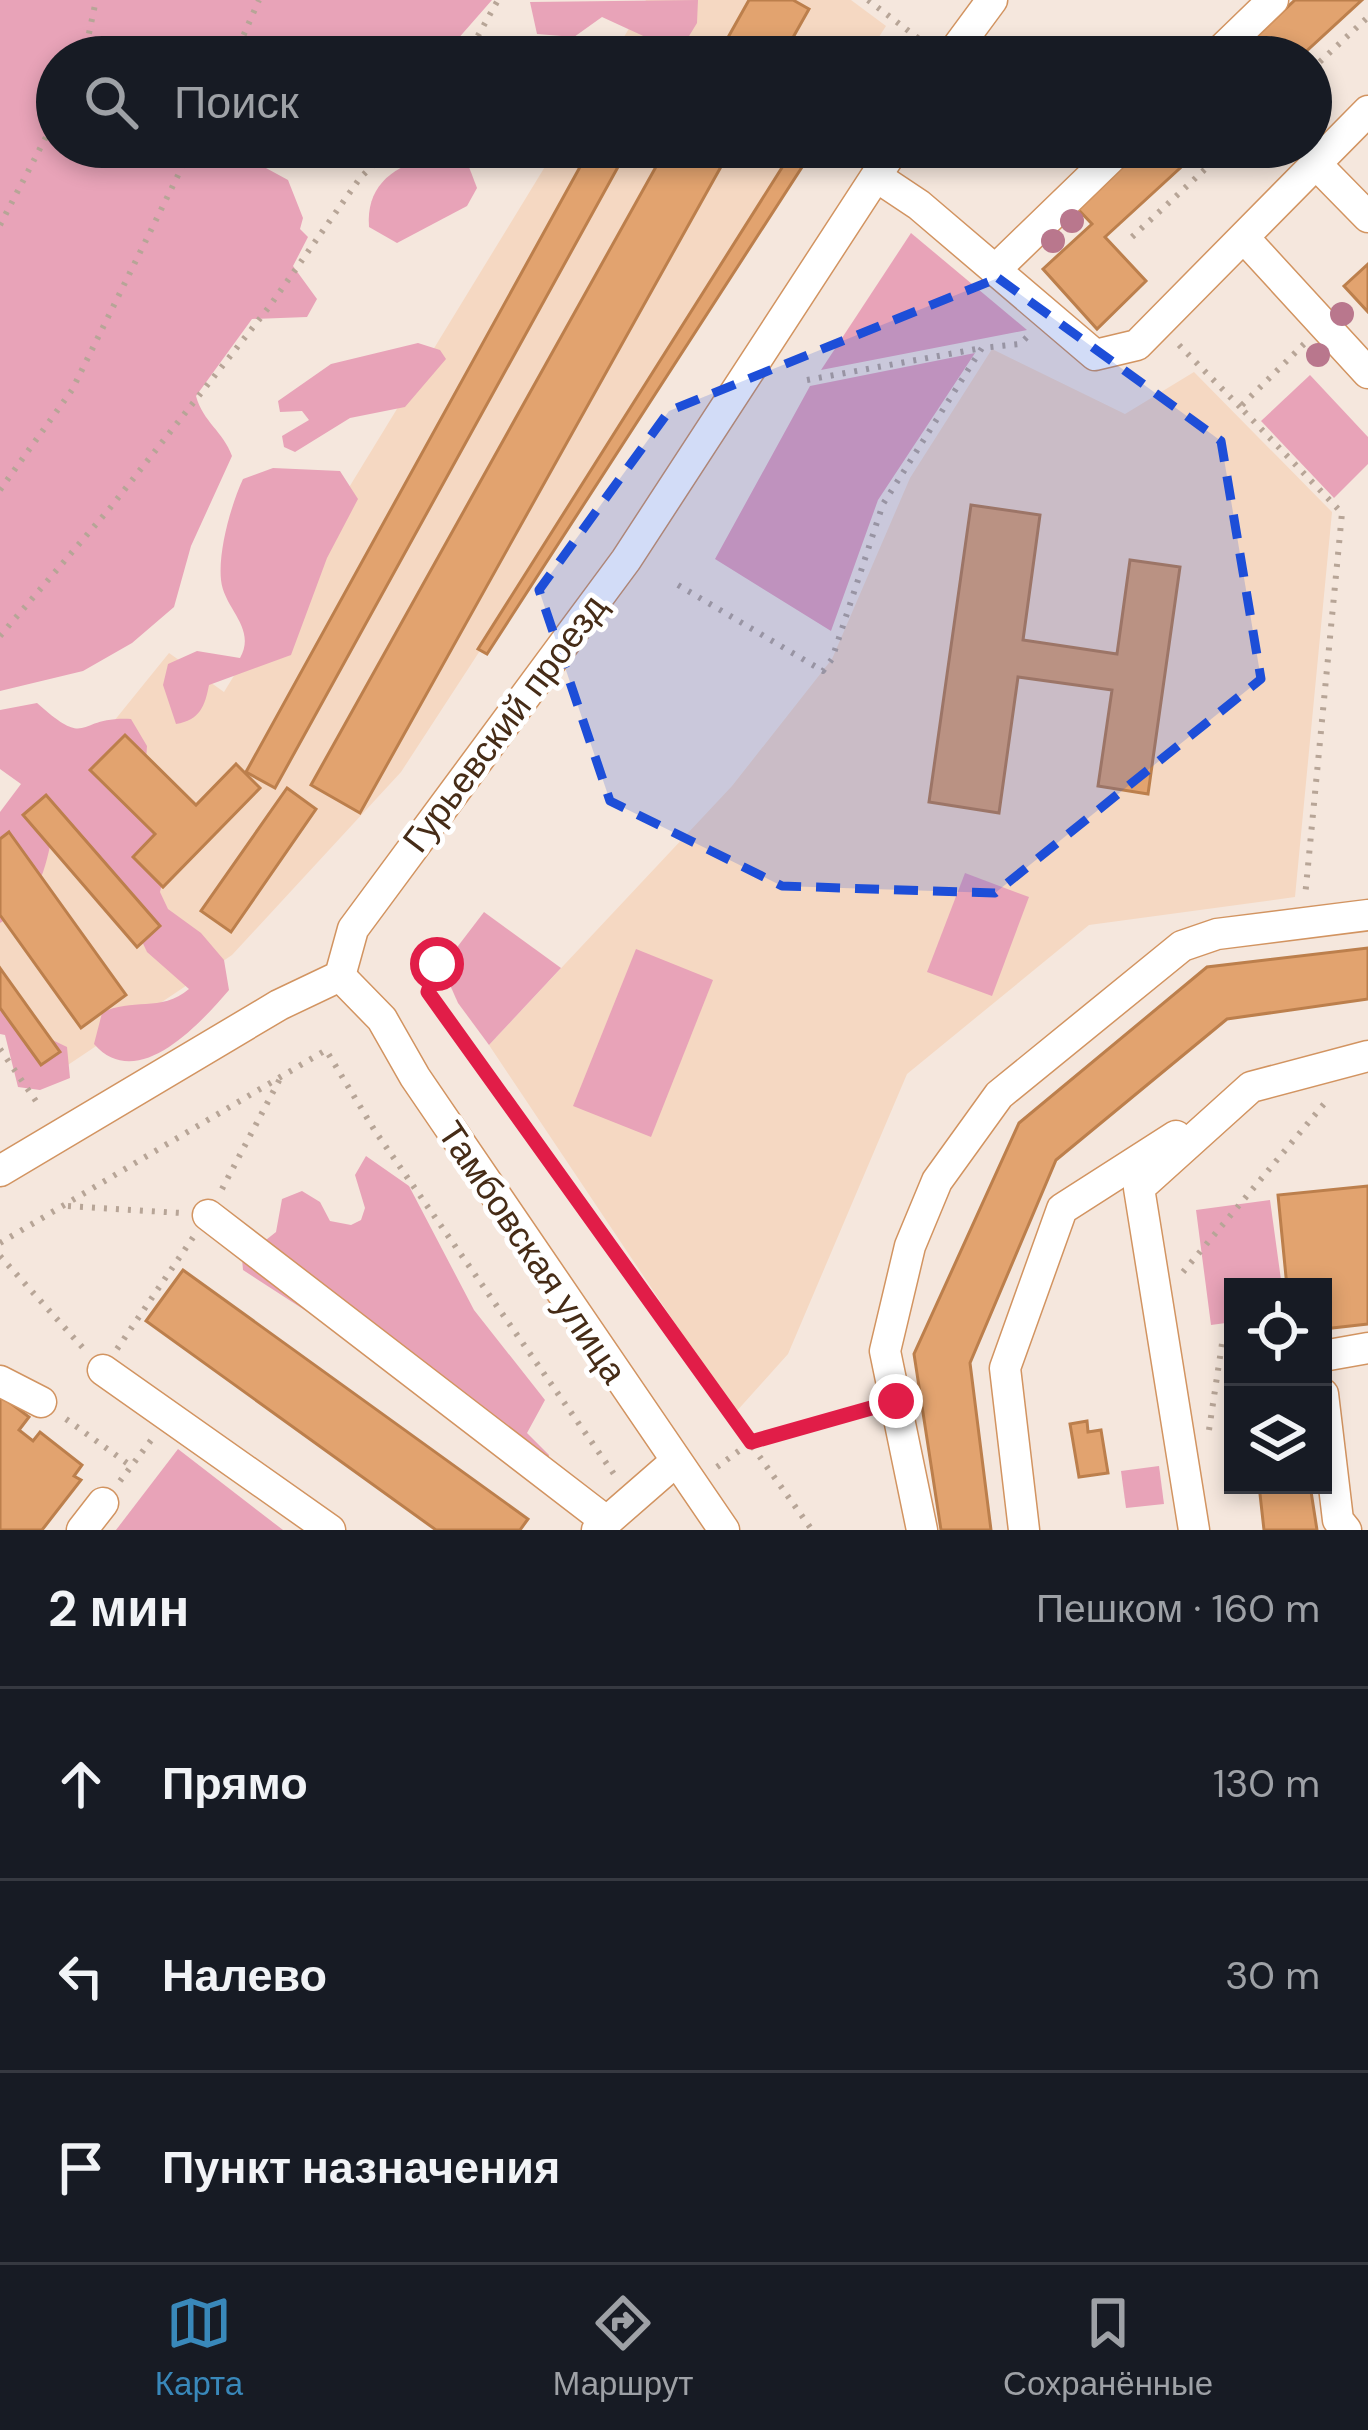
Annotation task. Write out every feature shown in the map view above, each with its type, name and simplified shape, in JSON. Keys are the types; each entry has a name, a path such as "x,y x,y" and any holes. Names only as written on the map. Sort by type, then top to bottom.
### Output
{"street":[{"path":"965,36 992,0"},
{"path":"1236,36 1273,0"},
{"path":"1332,148 1368,111"},
{"name":"Гурьевский проезд","path":"340,976 353,929 626,560 883,168"},
{"path":"995,270 1100,168"},
{"path":"877,178 919,205 1095,355 1138,345 1312,168"},
{"path":"1320,168 1368,217"},
{"path":"1245,239 1368,373"},
{"path":"922,1530 885,1351 910,1246 938,1181 999,1095 1182,946 1217,934 1368,915"},
{"path":"0,1171 279,1005 340,976"},
{"name":"Тамбовская улица","path":"340,976 382,1019 400,1055 724,1530"},
{"path":"1024,1530 1005,1368 1062,1209 1251,1087 1366,1056"},
{"path":"1194,1530 1139,1188 1251,1087"},
{"path":"208,1215 601,1526 632,1497 684,1473"},
{"path":"1332,1354 1368,1348"},
{"path":"103,1370 330,1530"},
{"path":"0,1381 41,1402"},
{"path":"1332,1470 1338,1520 1346,1530"},
{"path":"82,1530 104,1503"}],"path":[{"path":"88,36 96,0"},
{"path":"243,36 259,0"},
{"path":"478,36 498,0"},
{"path":"868,0 908,30"},
{"path":"1332,50 1368,17"},
{"path":"0,225 36,156"},
{"path":"0,490 72,390 182,168"},
{"path":"0,636 21,618 110,508 269,307 370,168"},
{"path":"1132,237 1206,168"},
{"path":"808,380 1019,344 1049,316"},
{"path":"1159,324 1342,513 1304,901"},
{"path":"1240,407 1323,324"},
{"path":"678,585 823,671 832,659 883,503 982,348"},
{"path":"437,964 428,992 812,1530"},
{"path":"0,1049 38,1104"},
{"path":"0,1243 326,1050 374,1131 583,1435 632,1497"},
{"path":"1157,1302 1366,1056"},
{"path":"65,1206 208,1215"},
{"path":"0,1256 103,1370"},
{"path":"684,1473 751,1442 896,1401"},
{"path":"41,1402 131,1466"},
{"path":"104,1503 169,1417"}],"highlighted area":[{"path":"998,278 1221,441 1261,679 995,893 782,886 610,801 539,590 669,411"}],"shaded area":[{"path":"0,0 492,0 460,36 36,36 36,168 266,168 288,180 303,218 300,229 308,237 293,266 317,299 307,317 252,319 196,396 232,456 191,546 174,607 132,643 83,671 0,691"},
{"path":"646,0 851,0 886,26 880,36 625,36"},
{"path":"698,0 697,23 689,36 643,36 602,17 575,36 537,34 530,2"},
{"path":"401,168 469,168 477,188 467,206 397,243 369,227 371,202"},
{"path":"544,168 794,168 401,772 232,955 44,1081 0,1021 0,816 93,747 169,653 224,692"},
{"path":"911,233 1027,330 821,370"},
{"path":"418,343 440,350 446,359 405,407 350,418 295,452 284,447 282,436 309,420 302,411 280,412 278,401 331,364"},
{"path":"992,349 1125,414 1194,372 1332,512 1295,897 1089,925 907,1074 788,1354 735,1413 489,1045 732,786 832,659 910,478"},
{"path":"975,353 878,500 831,631 715,559 810,386"},
{"path":"1310,375 1368,437 1368,464 1334,498 1261,421"},
{"path":"273,468 340,471 358,499 327,558 291,655 209,685 200,711 176,724 163,685 168,664 197,651 240,658 245,637 223,590 223,542 243,479"},
{"path":"37,703 75,728 131,719 147,746 144,787 165,871 160,892 168,909 201,933 224,960 229,990 184,1036 147,1058 111,1057 94,1044 102,1013 168,1001 189,989 147,952 123,901 79,849 75,827 53,830 32,895 0,923 0,812 21,784 0,769 0,710"},
{"path":"965,873 1029,897 992,996 927,972"},
{"path":"484,912 561,968 489,1045 458,1003 442,967"},
{"path":"636,949 713,980 651,1137 573,1106"},
{"path":"0,995 11,1020 67,1047 70,1078 40,1090 18,1087 5,1035 0,1034"},
{"path":"366,1156 409,1186 474,1310 545,1400 527,1433 549,1455 547,1467 243,1270 242,1259 276,1232 282,1199 302,1191 320,1202 330,1221 351,1225 361,1220 365,1208 355,1175"},
{"path":"1270,1200 1281,1278 1224,1278 1224,1323 1211,1325 1196,1210"},
{"path":"178,1449 283,1530 116,1530"},
{"path":"1159,1466 1164,1504 1126,1508 1121,1471"}],"building":[{"path":"749,0 793,0 809,9 794,36 729,36"},
{"path":"1295,0 1362,0 1323,36 1256,36"},
{"path":"579,168 617,168 275,788 246,772"},
{"path":"655,168 720,168 360,813 311,785"},
{"path":"782,168 801,168 487,654 478,649"},
{"path":"1114,168 1180,168 1105,237 1146,281 1097,329 1043,269 1092,224 1074,205"},
{"path":"1368,264 1368,312 1344,286"},
{"path":"971,505 1040,515 1023,640 1117,654 1130,560 1180,567 1148,794 1098,786 1112,690 1018,677 999,813 929,802"},
{"path":"125,735 196,805 236,764 260,788 163,887 133,857 155,834 90,770"},
{"path":"287,788 316,809 231,932 201,911"},
{"path":"46,795 160,926 137,947 23,815"},
{"path":"9,832 126,995 81,1028 0,915 0,839"},
{"path":"1368,948 1368,999 1227,1019 1056,1160 970,1363 991,1530 941,1530 914,1354 1019,1123 1207,967"},
{"path":"0,968 60,1052 41,1065 0,1008"},
{"path":"1368,1186 1368,1324 1332,1328 1332,1278 1286,1278 1278,1195"},
{"path":"183,1270 528,1519 520,1530 436,1530 146,1321"},
{"path":"0,1395 29,1417 19,1430 33,1441 40,1432 82,1465 74,1476 81,1480 42,1530 0,1530"},
{"path":"1087,1421 1088,1432 1101,1430 1108,1473 1079,1477 1070,1424"},
{"path":"1260,1494 1311,1494 1317,1530 1264,1530"}],"route":[{"path":"437,964 428,992 751,1442 896,1401"}]}
